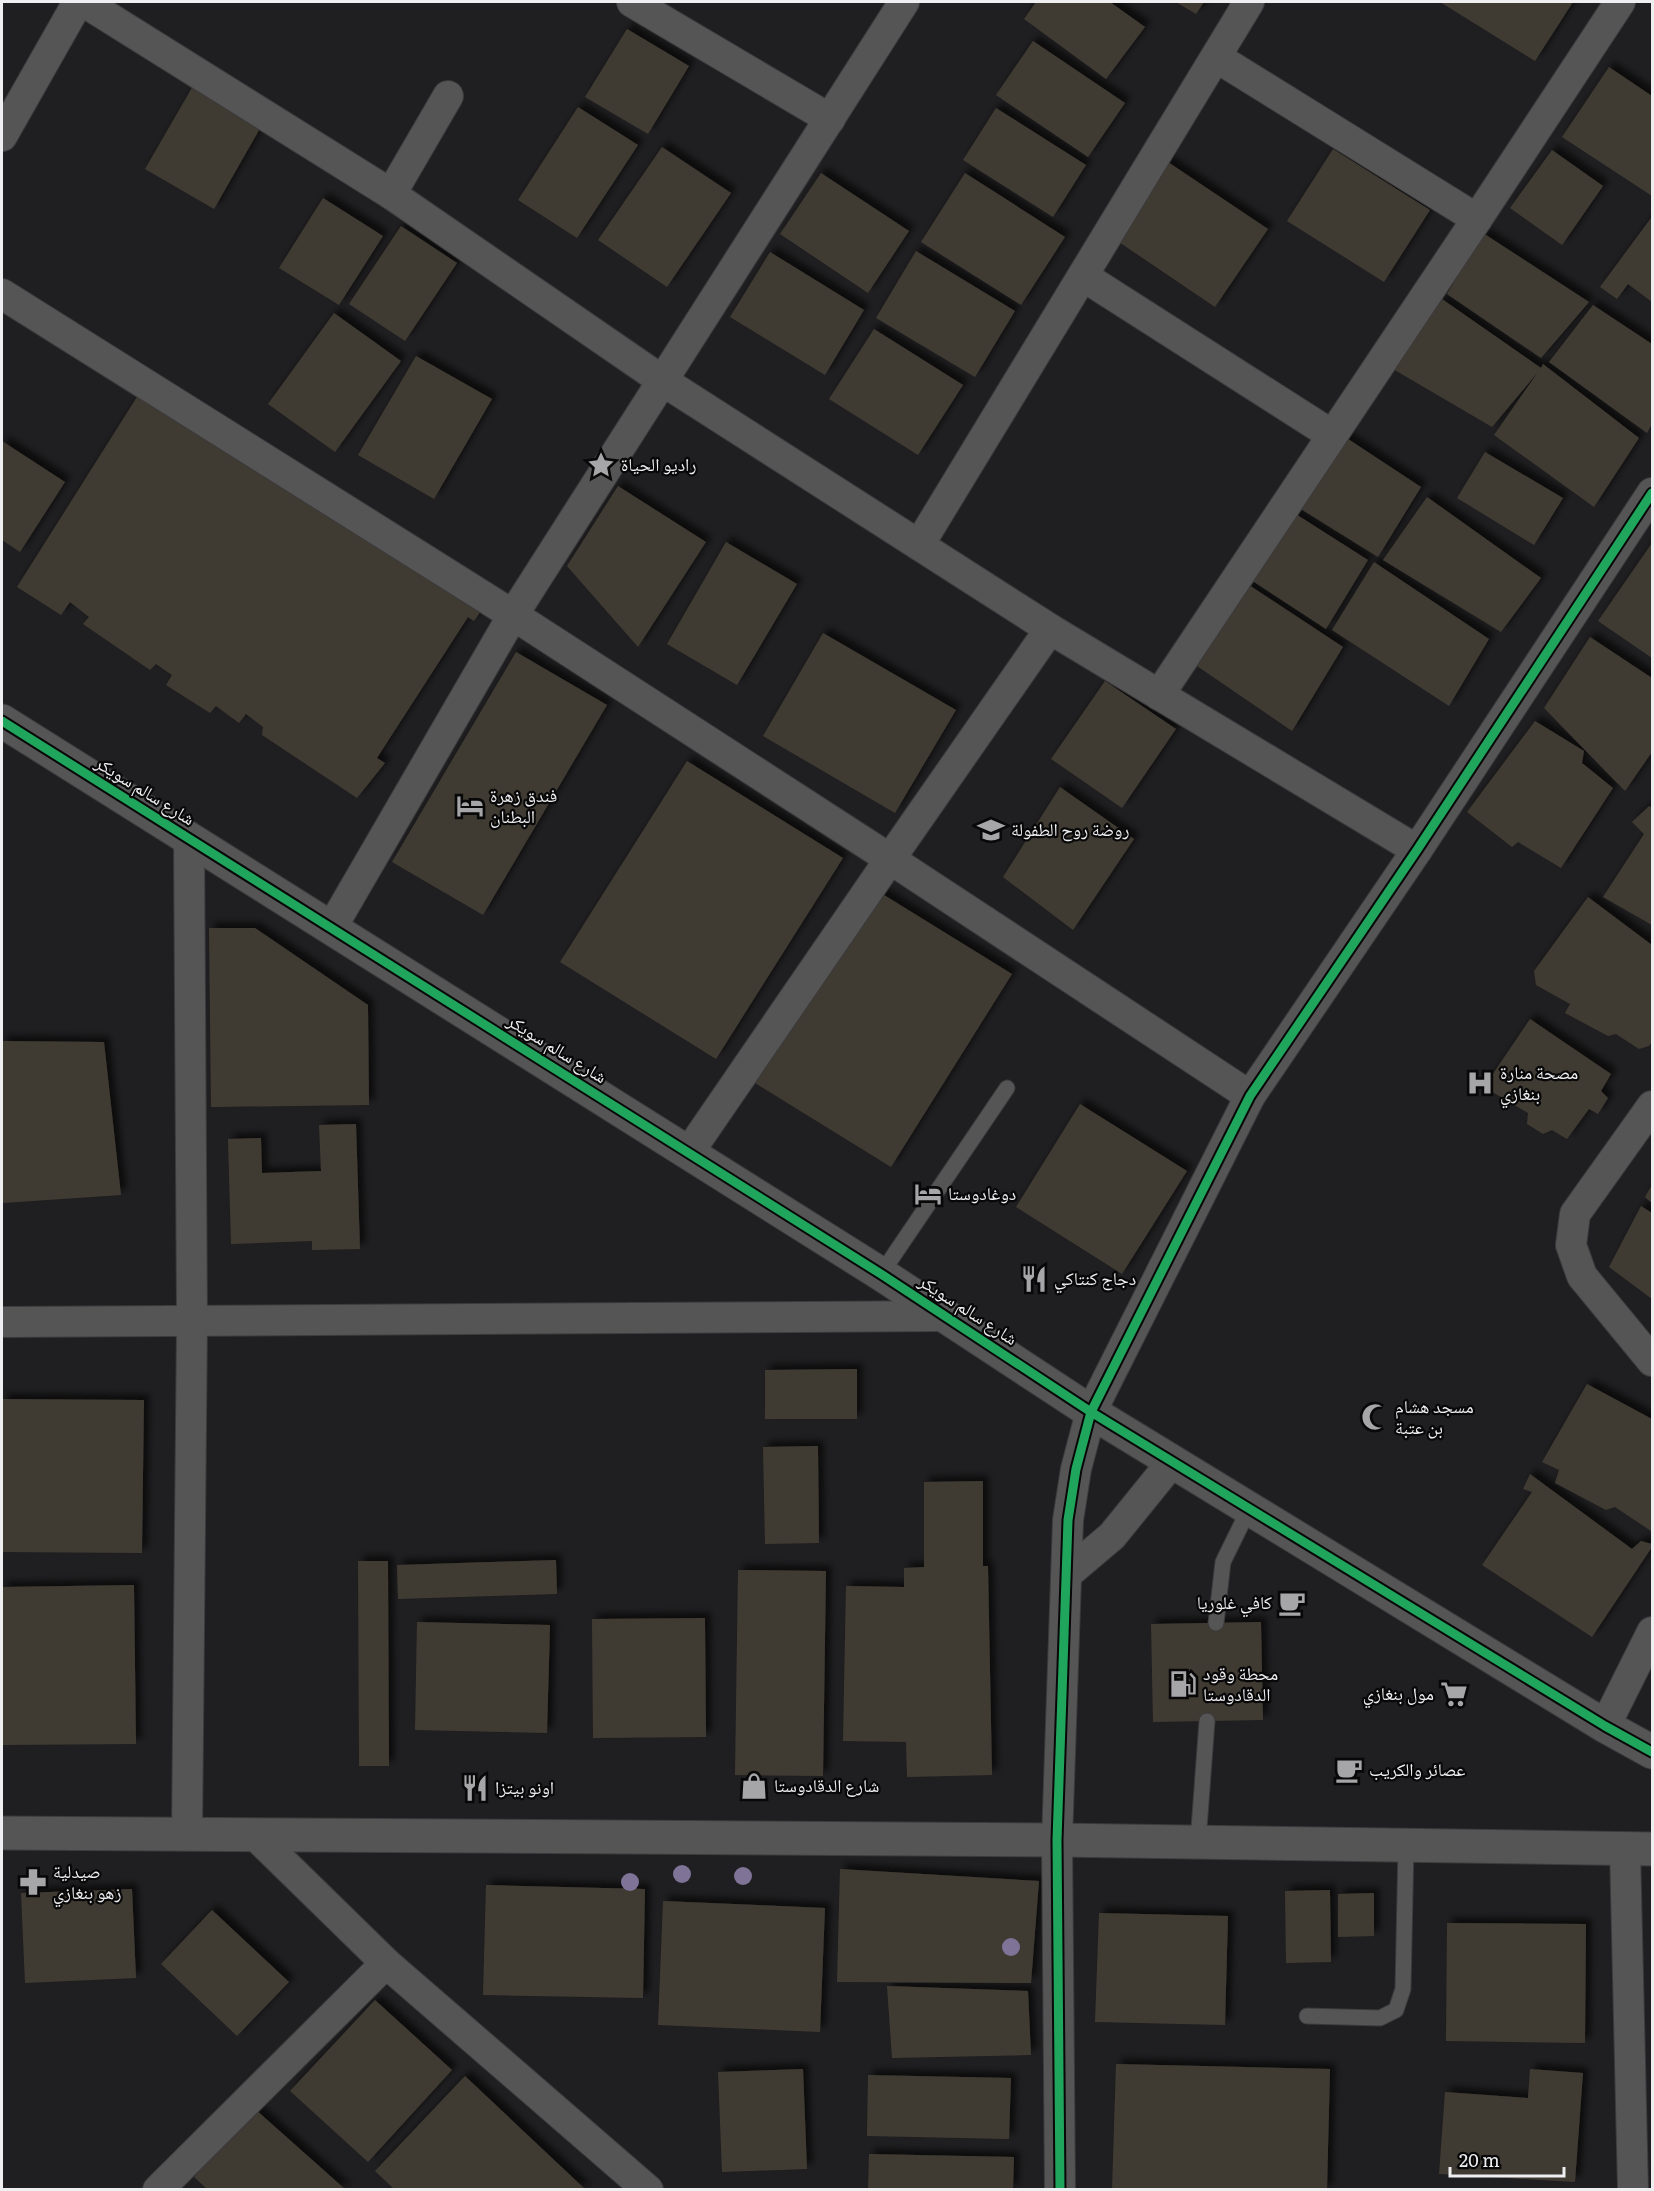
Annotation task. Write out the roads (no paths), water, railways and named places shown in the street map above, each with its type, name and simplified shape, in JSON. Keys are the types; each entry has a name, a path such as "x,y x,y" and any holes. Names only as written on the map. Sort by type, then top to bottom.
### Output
{"street":[{"path":"2,136 78,2"},
{"path":"84,2 391,194 663,381 1050,629 1418,850"},
{"path":"632,2 830,119"},
{"path":"332,927 513,615 904,2"},
{"path":"919,545 1250,2"},
{"path":"1159,695 1620,2"},
{"path":"1216,57 1477,219"},
{"path":"391,194 448,96"},
{"path":"1083,276 1332,435"},
{"path":"2,294 513,615 891,859 1250,1096"},
{"path":"1060,2190 1057,1840 1068,1520 1072,1492 1091,1412 1250,1096 1418,850 1653,493"},
{"path":"689,1152 1050,629"},
{"name":"شارع سالم سويكر","path":"2,721 948,1316 1091,1412 1605,1726 1653,1752"},
{"path":"187,1834 192,1321 189,838"},
{"path":"1653,1106 1575,1214 1571,1245 1582,1276 1653,1361"},
{"path":"2,1322 948,1316"},
{"path":"1067,1574 1112,1536 1172,1462"},
{"path":"1605,1726 1653,1632"},
{"path":"2,1833 1057,1840 1639,1849 1633,2190"},
{"path":"255,1835 386,1963 648,2190"},
{"path":"158,2190 386,1963"}],"lane":[{"path":"881,1274 1007,1088"},
{"path":"1216,1623 1223,1562 1249,1509"},
{"path":"1198,1842 1207,1721"},
{"path":"1307,2016 1380,2018 1396,2010 1403,1989 1406,1846"}],"place":[{"name":"راديو الحياة","path":"601,465"},
{"name":"فندق زهرة البطنان","path":"470,806"},
{"name":"روضة روح الطفولة","path":"991,830"},
{"name":"مصحة منارة بنغازي","path":"1480,1083"},
{"name":"دوغادوستا","path":"928,1194"},
{"name":"دجاج كنتاكي","path":"1034,1279"},
{"name":"مسجد هشام بن عتبة","path":"1375,1417"},
{"name":"كافي غلوريا","path":"1292,1603"},
{"name":"محطة وقود الدقادوستا","path":"1183,1684"},
{"name":"مول بنغازي","path":"1454,1694"},
{"name":"عصائر والكريب","path":"1349,1770"},
{"name":"شارع الدقادوستا","path":"754,1786"},
{"name":"اونو بيتزا","path":"475,1788"},
{"name":"صيدلية زهو بنغازي","path":"33,1882"}]}
